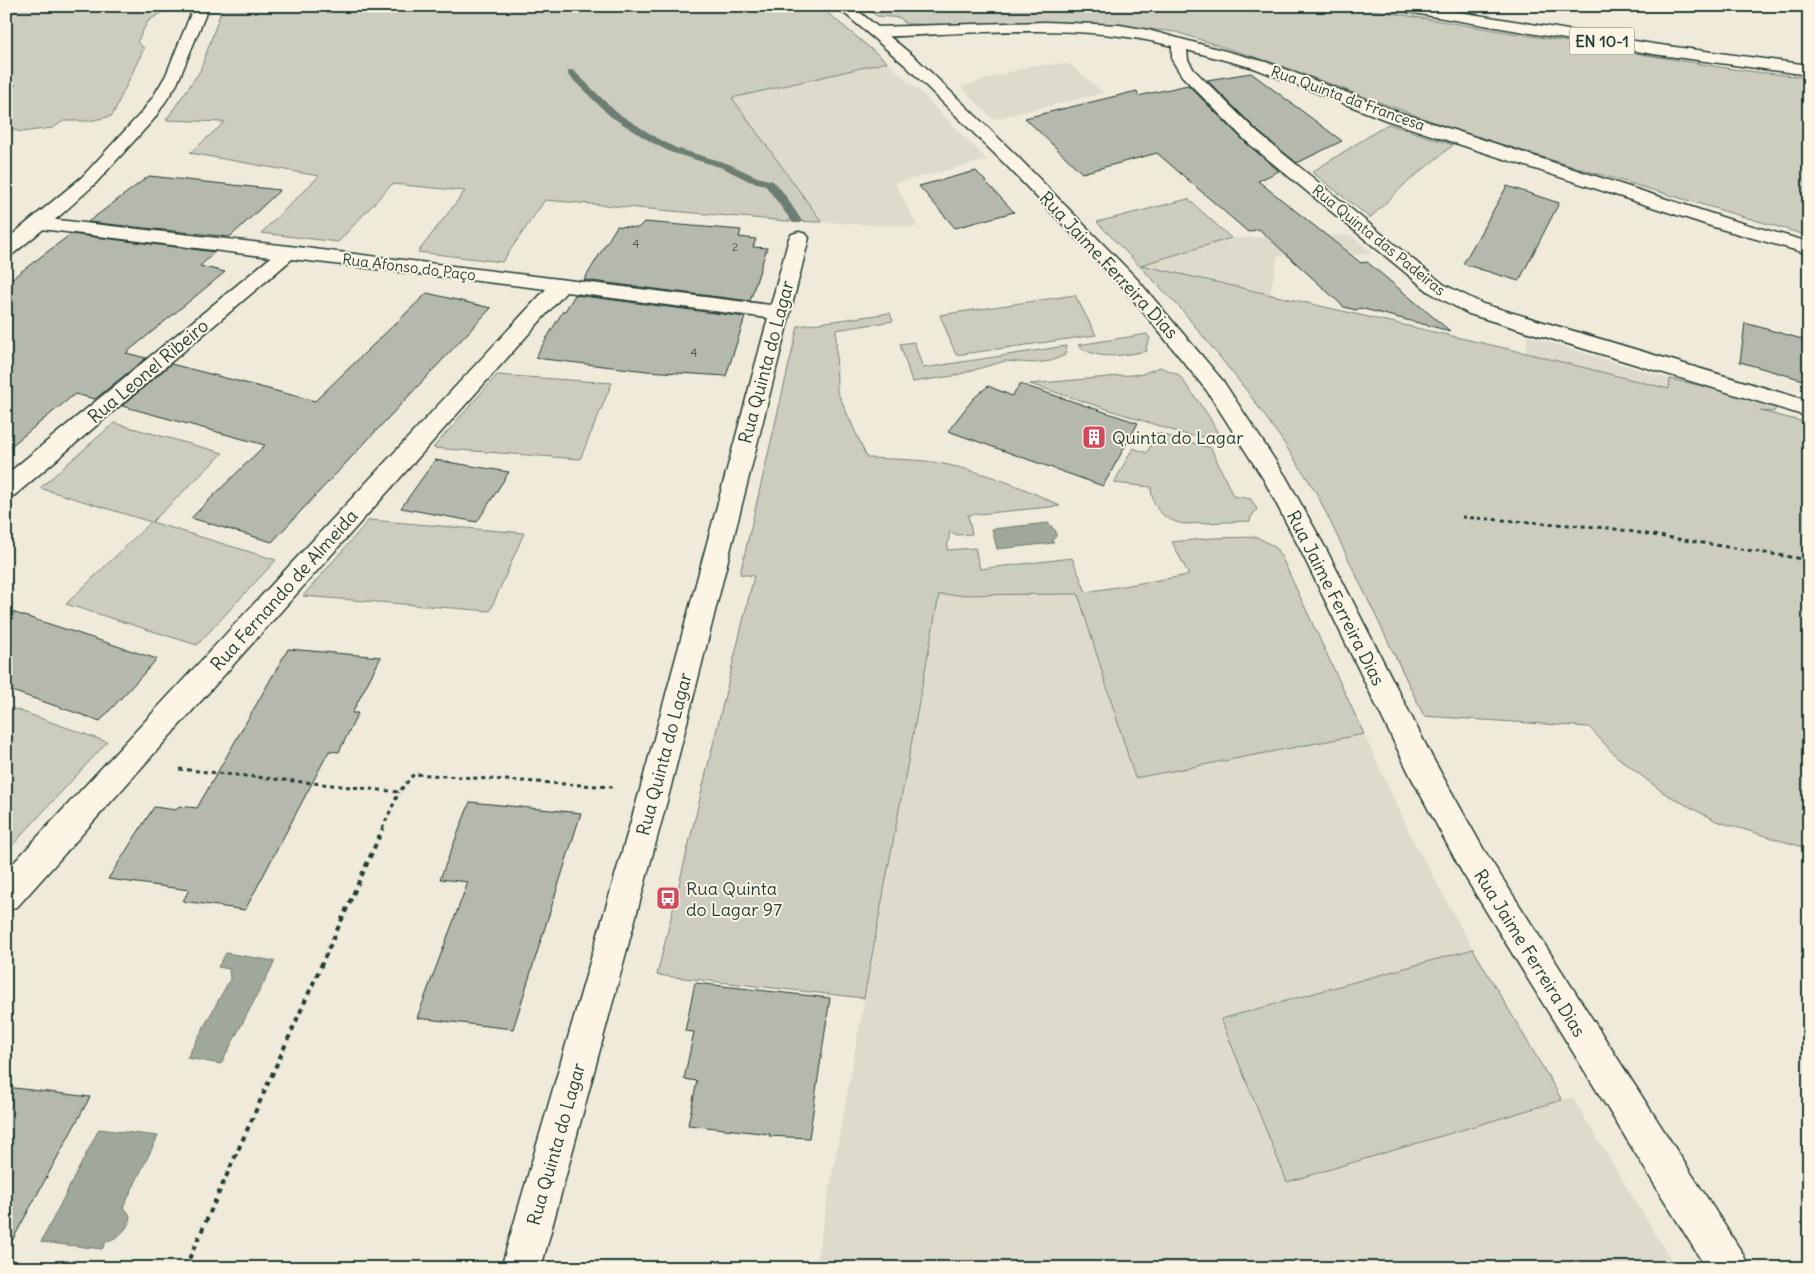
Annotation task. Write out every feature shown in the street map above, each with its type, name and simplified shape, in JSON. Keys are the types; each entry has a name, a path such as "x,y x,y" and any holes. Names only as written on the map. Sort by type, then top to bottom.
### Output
{"street":[{"path":"6,250 84,186 111,159 154,108 180,62 202,6"},
{"name":"Rua Jaime Ferreira Dias","path":"843,6 911,62 962,111 1130,283 1175,336 1220,394 1274,477 1305,533 1421,766 1473,860 1729,1268"},
{"name":"EN 10-1","path":"1396,6 1731,61 1809,70"},
{"name":"Rua Quinta da Francesa","path":"875,32 1045,27 1088,28 1120,30 1181,43 1260,65 1392,116 1461,139 1721,223 1809,248"},
{"name":"Rua Quinta das Padeiras","path":"1181,43 1179,50 1180,60 1188,73 1217,104 1253,138 1436,288 1476,309 1809,409"},
{"name":"Rua Afonso do Paço","path":"40,224 289,252 779,313"},
{"name":"Rua Quinta do Lagar","path":"521,1268 655,790 799,238"},
{"name":"Rua Leonel Ribeiro","path":"6,489 289,252"},
{"name":"Rua Fernando de Almeida","path":"6,894 561,285"}],"path":[{"path":"1462,516 1609,528 1809,560"},
{"path":"125,764 399,792"},
{"path":"185,1268 399,792 414,774 655,790"}],"shaded area":[{"path":"6,6 168,6 148,21 137,42 144,48 112,116 89,121 64,121 52,128 22,132 6,128 13,122 6,120 6,88 16,85 6,83"},
{"path":"223,6 819,6 887,62 732,98 822,222 787,221 545,200 502,262 418,252 465,191 392,184 338,242 261,233 319,176 190,153 225,122 166,120 200,71"},
{"path":"862,6 1349,6 1732,69 1809,78 1809,236 1464,133 1270,62 1176,32 1130,27 905,24 901,18 877,16"},
{"path":"887,62 922,94 987,160 895,183 918,227 822,222 732,98"},
{"path":"1069,64 1104,93 993,119 961,87 1033,65"},
{"path":"1388,124 1453,145 1404,185 1370,218 1312,172"},
{"path":"1188,199 1231,238 1141,265 1526,353 1669,389 1670,379 1721,390 1776,408 1774,412 1760,411 1809,423 1809,849 1716,821 1664,793 1616,756 1589,727 1424,716 1316,492 1282,440 1247,391 1182,310 1097,222"},
{"path":"1351,235 1373,254 1278,256 1270,294 1139,265 1231,238"},
{"path":"1075,295 1096,335 956,355 940,315"},
{"path":"890,313 893,321 836,330 837,391 867,458 925,461 977,472 1012,484 1060,506 968,515 972,534 957,535 950,531 947,550 975,548 980,569 1072,558 1086,592 1189,575 1172,542 1213,538 1257,537 1275,547 1282,558 1364,734 1135,778 1078,594 939,595 864,998 657,975 754,576 740,574 798,326"},
{"path":"1147,334 1150,339 1146,347 1147,351 1129,354 1111,356 1094,354 1078,345"},
{"path":"1527,336 1670,379 1669,389 1526,353"},
{"path":"914,342 923,368 1066,346 1065,355 1051,361 1033,363 1005,361 953,376 912,382 900,344"},
{"path":"1160,367 1179,375 1208,415 1221,439 1187,435 1030,384 1142,374"},
{"path":"497,375 612,383 580,459 433,448"},
{"path":"114,423 223,453 152,522 276,560 197,645 66,604 151,522 40,488"},
{"path":"1157,433 1211,448 1233,496 1251,499 1257,509 1250,521 1183,524 1169,519 1160,512 1153,501 1151,487 1114,483 1133,448 1147,453"},
{"path":"369,520 524,533 490,611 303,596"},
{"path":"1048,523 1056,531 1056,536 1052,541 1054,543 997,549 992,529"},
{"path":"1078,594 1135,778 1364,734 1413,840 1473,949 1222,1019 1562,1100 1572,1097 1676,1268 815,1268 939,595"},
{"path":"6,706 107,742 8,850 6,850"},
{"path":"1473,949 1562,1100 1287,1182 1221,1019"},
{"path":"226,953 275,961 221,1064 187,1058 230,979 229,969 218,967"},
{"path":"99,1129 158,1136 123,1208 130,1217 126,1228 117,1237 106,1242 102,1249 41,1242"}],"building":[{"path":"1251,73 1342,141 1297,163 1260,133 1207,80"},
{"path":"1188,85 1246,143 1279,171 1258,181 1361,263 1367,262 1450,331 1360,308 1356,310 1344,307 1259,229 1248,232 1157,153 1082,173 1025,118 1137,91 1138,96"},
{"path":"976,171 1014,212 955,228 919,186"},
{"path":"149,176 280,190 230,237 88,222"},
{"path":"1507,186 1559,203 1519,281 1463,264"},
{"path":"644,222 741,230 739,237 756,239 753,247 767,248 750,301 584,280 617,226 638,228"},
{"path":"71,234 215,252 200,266 225,272 126,353 146,358 95,399 75,394 6,450 6,283"},
{"path":"427,293 491,308 272,542 191,518 265,445 122,406 171,364 315,401"},
{"path":"575,295 745,317 726,376 647,371 535,358 563,311 565,311"},
{"path":"1745,323 1809,341 1807,381 1740,362"},
{"path":"1020,384 1138,423 1103,486 948,431 973,399 988,386 1012,396"},
{"path":"435,460 509,472 477,522 401,508"},
{"path":"6,610 157,659 100,721 6,689"},
{"path":"288,649 381,657 352,713 358,713 339,752 329,751 245,910 183,901 189,890 108,879 154,807 176,810 179,806 197,808"},
{"path":"470,802 581,813 513,1029 417,1018 468,882 440,879"},
{"path":"695,983 830,998 809,1138 769,1136 770,1134 688,1125 697,1081 684,1079 694,1032 685,1031"},
{"path":"6,1087 90,1097 6,1252"}],"waterway":[{"path":"571,73 613,114 654,140 673,150 726,166 753,179 769,183 779,194 797,221"}],"place":[{"name":"Quinta do Lagar","path":"1094,437"},
{"name":"Rua Quinta do Lagar 97","path":"668,898"}]}
